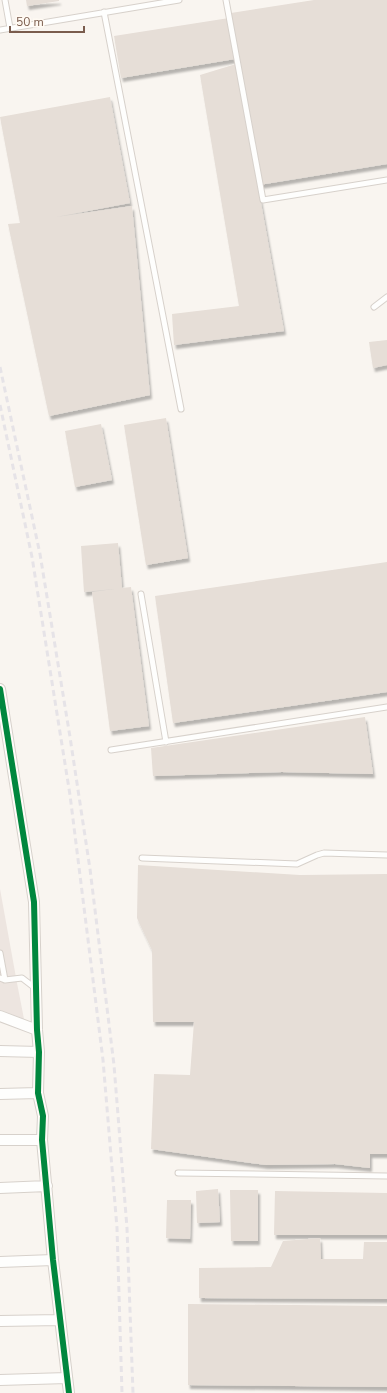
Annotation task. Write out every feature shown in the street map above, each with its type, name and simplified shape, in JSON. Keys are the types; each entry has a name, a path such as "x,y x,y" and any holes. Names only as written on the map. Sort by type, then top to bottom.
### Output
{"street":[{"path":"0,689 34,902 37,1030 39,1052 38,1093 43,1116 42,1140 53,1260 69,1393"},
{"path":"0,1016 37,1030"},
{"path":"0,1051 39,1052"},
{"path":"0,1094 38,1093"},
{"path":"0,1140 42,1140"},
{"path":"0,1188 47,1186"},
{"path":"0,1262 53,1260"},
{"path":"0,1321 60,1320"},
{"path":"0,1380 67,1378"}],"lane":[{"path":"5,0 10,28"},
{"path":"0,30 179,0"},
{"path":"226,0 263,200 387,180"},
{"path":"104,12 182,409"},
{"path":"374,307 387,297"},
{"path":"141,594 166,742"},
{"path":"111,750 387,707"},
{"path":"142,858 297,864 324,853 387,855"},
{"path":"0,953 2,979 22,978 36,988"},
{"path":"178,1173 387,1176"}],"shaded area":[{"path":"0,889 17,983 24,1019 0,1010"}],"building":[{"path":"26,0 59,0 59,1 27,6"},
{"path":"314,0 387,0 387,164 259,185 231,13"},
{"path":"229,18 235,59 121,78 114,36"},
{"path":"236,64 284,331 174,345 172,314 239,306 200,75"},
{"path":"110,97 130,203 56,217 132,206 150,395 49,416 8,224 20,223 0,117"},
{"path":"387,340 387,365 373,368 369,342"},
{"path":"166,418 188,558 146,565 124,425"},
{"path":"101,424 112,480 75,487 65,431"},
{"path":"118,543 122,588 131,587 149,726 110,731 92,592 114,589 84,592 81,546"},
{"path":"387,562 387,692 173,723 155,596"},
{"path":"365,717 373,774 282,772 153,776 151,748"},
{"path":"138,865 300,875 387,874 387,1154 370,1154 370,1168 335,1164 266,1165 151,1149 154,1074 190,1075 194,1022 153,1022 152,950 137,918"},
{"path":"218,1189 220,1222 197,1223 196,1191"},
{"path":"230,1190 258,1190 258,1241 231,1241"},
{"path":"275,1191 387,1193 387,1235 274,1235"},
{"path":"167,1200 191,1200 190,1239 166,1238"},
{"path":"320,1238 321,1259 363,1259 364,1242 387,1242 387,1299 199,1298 199,1268 271,1267 283,1241"},
{"path":"188,1304 387,1306 387,1387 188,1385"}],"railway":[{"path":"0,367 40,554 90,869 114,1065 127,1228 133,1393"},
{"path":"0,405 32,557 70,795 103,1060 117,1228 122,1393"}],"cycle path":[{"path":"0,689 34,902 37,1030 39,1052 38,1093 43,1116 42,1140 53,1260 69,1393"}]}
